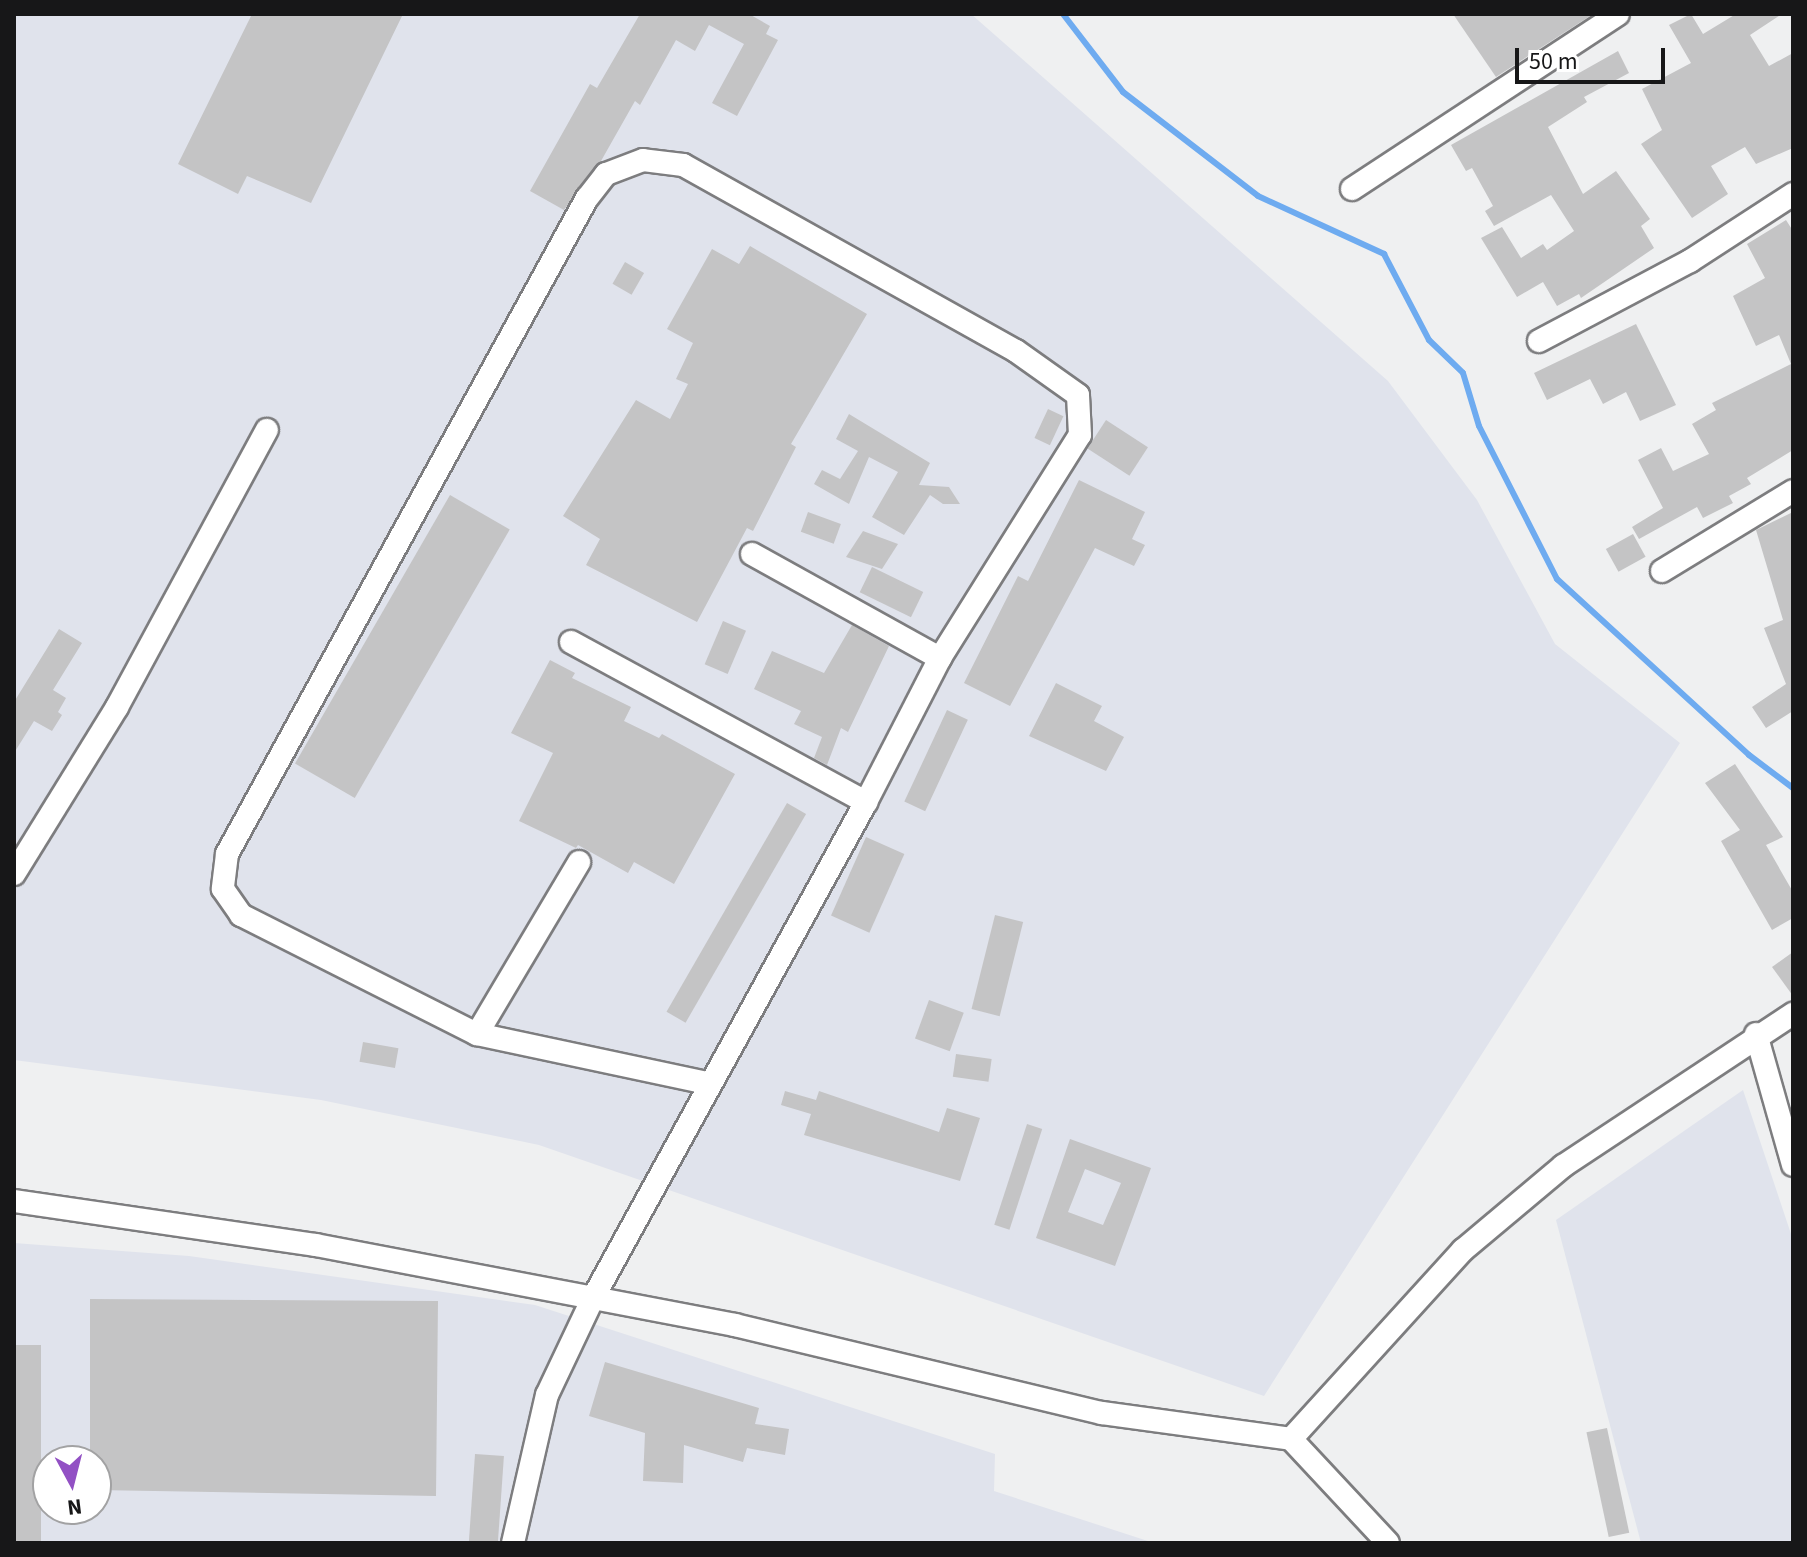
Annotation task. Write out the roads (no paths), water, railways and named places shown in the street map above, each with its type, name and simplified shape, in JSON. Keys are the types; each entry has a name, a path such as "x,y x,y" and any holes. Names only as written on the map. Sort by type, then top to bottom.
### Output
{"street":[{"path":"1352,189 1618,14"},
{"path":"513,1543 547,1395 593,1298 707,1083 866,802 940,658 1080,435 1078,395 1016,351 683,165 643,160 606,174 587,198 227,854 223,889 241,915 477,1034 707,1083"},
{"path":"1539,341 1690,261 1793,194"},
{"path":"14,874 117,707 267,430"},
{"path":"1662,571 1793,491"},
{"path":"752,554 940,658"},
{"path":"571,642 866,802"},
{"path":"477,1034 579,862"},
{"path":"1291,1439 1463,1250 1563,1166 1756,1034 1793,1014"},
{"path":"1756,1034 1793,1165"},
{"path":"14,1201 316,1245 735,1325 1102,1413 1291,1439 1388,1543"}],"waterway":[{"path":"1063,14 1123,92 1258,196 1384,254 1429,340 1463,373 1479,426 1557,579 1749,755 1793,788"}]}
